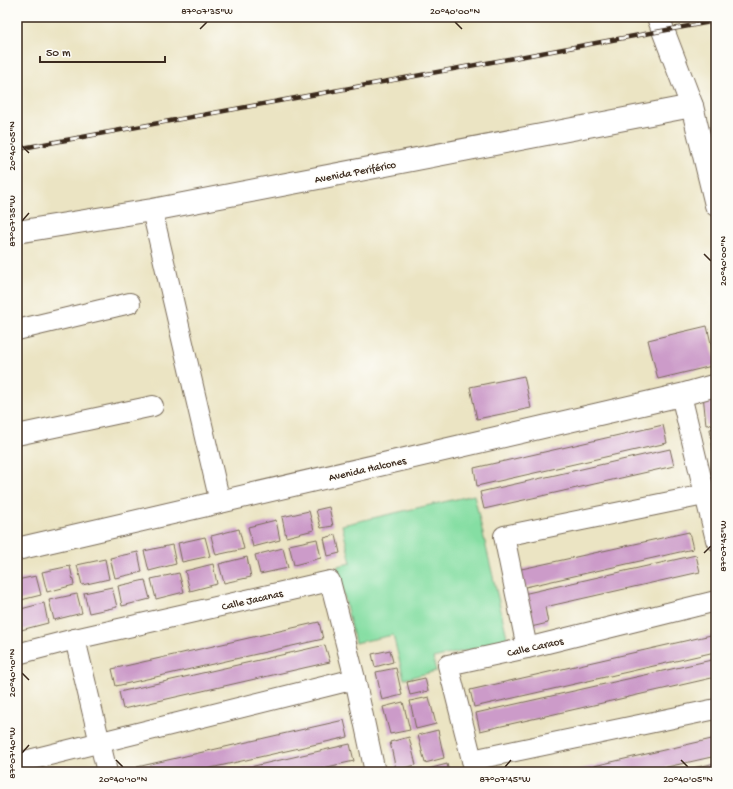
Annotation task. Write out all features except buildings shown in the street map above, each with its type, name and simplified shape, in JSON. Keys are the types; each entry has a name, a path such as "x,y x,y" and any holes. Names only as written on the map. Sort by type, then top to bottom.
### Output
{"main road":[{"path":"658,17 692,106 716,205"},
{"name":"Avenida Periférico","path":"17,232 152,210 692,106"},
{"name":"Avenida Halcones","path":"17,549 220,502 683,404 716,385"}],"street":[{"path":"152,210 220,502"},
{"path":"17,330 130,303"},
{"path":"683,404 716,540"},
{"path":"17,435 153,406"},
{"path":"527,648 504,536 704,495"},
{"name":"Calle Jacanas","path":"17,654 75,639 330,581 355,679 375,772"},
{"name":"Calle Caraos","path":"716,601 527,648 448,665 473,766 716,709"},
{"path":"75,639 107,772"},
{"path":"17,763 355,679"}],"green space":[{"path":"474,495 508,641 433,658 436,671 404,679 393,635 355,643 337,566 351,563 342,525"}],"railway":[{"path":"17,149 716,21"}]}
